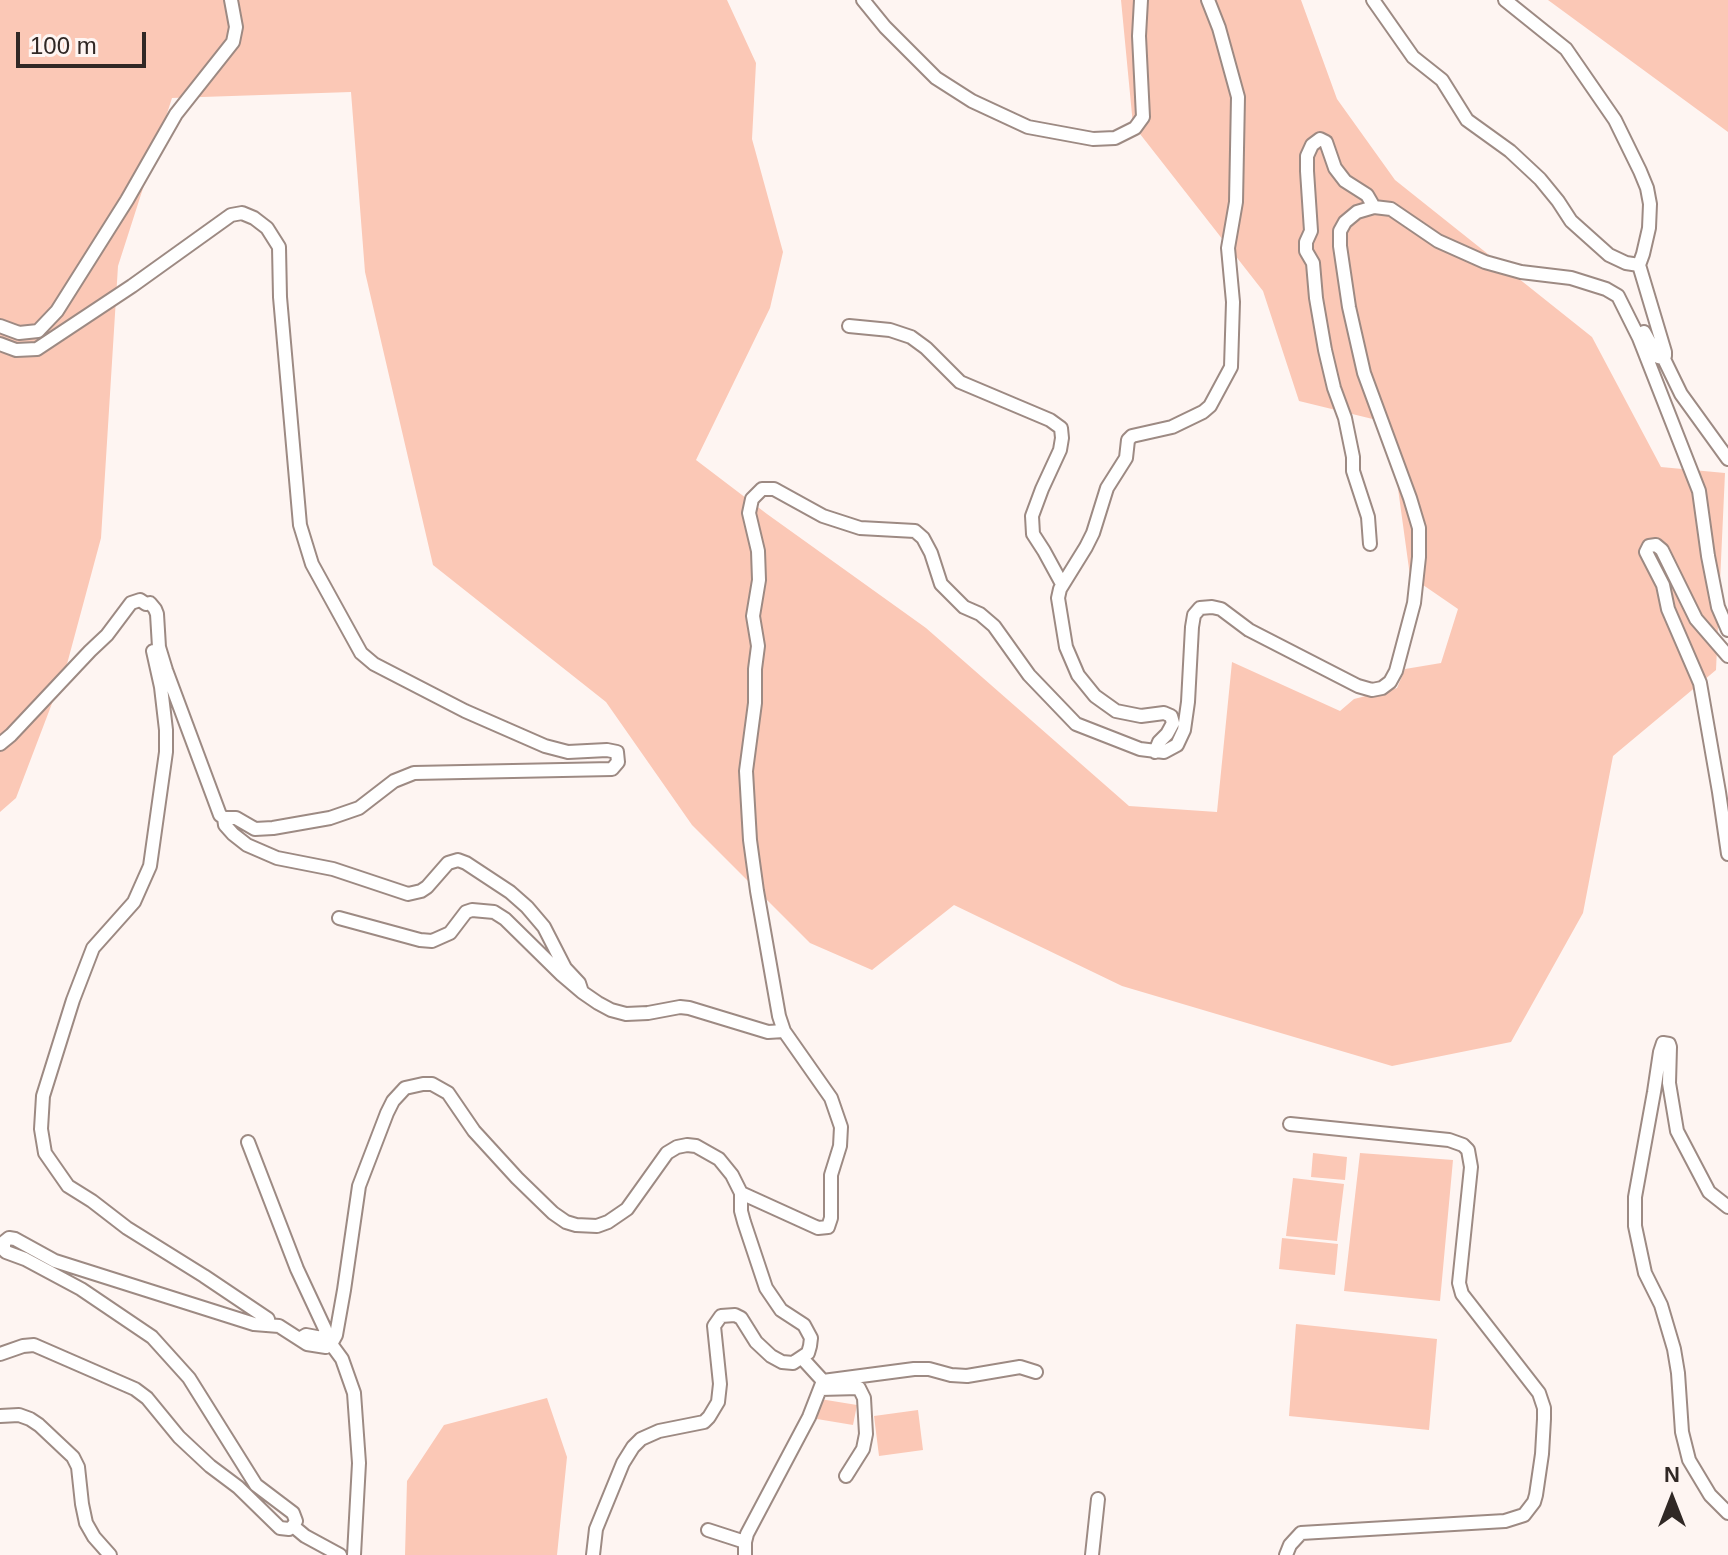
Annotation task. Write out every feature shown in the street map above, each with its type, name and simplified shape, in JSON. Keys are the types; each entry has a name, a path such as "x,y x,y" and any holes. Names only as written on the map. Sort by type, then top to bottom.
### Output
{"street":[{"path":"0,326 19,333 38,331 57,311 127,200 176,114 233,42 236,27 231,0"},
{"path":"863,0 936,78 972,101 1028,127 1093,139 1115,138 1135,128 1143,117 1139,36 1141,0"},
{"path":"1155,752 1173,723 1171,716 1164,713 1141,716 1116,711 1095,696 1078,675 1066,647 1058,598 1062,584 1093,533 1107,488 1126,458 1128,440 1132,436 1172,427 1203,412 1210,406 1231,367 1233,302 1228,248 1236,202 1238,97 1208,0"},
{"path":"1373,0 1413,57 1442,80 1467,120 1510,151 1540,179 1571,221 1609,255 1639,265"},
{"path":"1505,0 1566,49 1615,120 1640,171 1650,204 1649,228 1639,265 1665,352 1663,357 1681,394 1728,459"},
{"path":"1370,544 1368,517 1353,471 1345,418 1325,350 1313,263 1306,251 1311,231 1307,156 1312,145 1320,139 1326,142 1340,175 1367,195 1374,207"},
{"path":"741,1193 818,1228 828,1227 831,1218 831,1175 840,1146 841,1127 831,1098 784,1031 779,1016 750,840 746,771 755,703 758,646 753,616 759,564 749,513 752,499 762,489 774,489 823,516 860,528 915,531 931,553 941,584 964,607 980,614 994,626 1029,675 1076,724 1140,749 1164,752 1177,745 1184,730 1192,627 1194,615 1200,608 1221,609 1249,630 1358,686 1372,690 1382,688 1396,671 1414,603 1419,528 1364,373 1349,307 1340,231 1357,212 1374,207 1391,209 1438,241 1485,262 1521,272 1571,278 1618,296 1699,491 1718,607 1728,630"},
{"path":"0,344 16,350 37,349 231,215 242,213 254,218 267,228 279,247 280,297 300,525 312,564 361,653 374,664 465,711 545,746 568,752 617,752 618,762 612,769 414,773 394,781 359,808 330,818 273,828 255,829 236,818 224,818"},
{"path":"1628,314 1634,314 1658,357 1663,357"},
{"path":"849,326 890,330 911,337 960,382 1037,414 1061,428 1060,450 1032,516 1033,534 1062,584"},
{"path":"1728,656 1696,619 1662,550 1656,545 1649,546 1646,552 1663,585 1674,623 1700,683 1728,854"},
{"path":"0,744 107,635 131,603 140,600 150,603 155,609 159,647 166,670 220,815 233,834 261,853 333,869 408,894 421,891 448,863 458,860 466,863 527,907 544,927 565,968 579,983 582,992"},
{"path":"146,604 166,730 166,752 150,866 134,902 93,948 78,987 43,1096 41,1129 45,1153 68,1186 268,1319 269,1324"},
{"path":"339,918 432,941 450,933 466,912 494,912 582,992 611,1010 626,1014 689,1008 768,1032 784,1031"},
{"path":"1728,1207 1709,1192 1677,1131 1669,1083 1670,1047 1663,1043 1635,1197 1635,1226 1645,1273 1661,1305 1674,1349 1681,1421 1689,1460 1710,1495 1728,1513"},
{"path":"0,1354 34,1345 135,1389 210,1466 238,1487 280,1528 289,1529 296,1521 293,1513 256,1485 189,1378 152,1337 81,1289 6,1252 3,1245 9,1238 55,1261 254,1324 279,1326 313,1346 326,1347 336,1335 359,1186 387,1113 405,1088 432,1084 448,1093 474,1131 517,1178 553,1213 576,1225 597,1226 608,1222 627,1209 667,1153 677,1147 696,1146 719,1159 732,1175 741,1193 744,1222 766,1288 781,1310 809,1331 810,1346 802,1358 793,1363 782,1362 756,1342 741,1318 721,1316 714,1326 720,1384 718,1402 704,1422 659,1431 641,1439 633,1447 623,1463 596,1529 593,1555"},
{"path":"1286,1555 1301,1533 1514,1520 1524,1515 1534,1502 1538,1485 1544,1408 1539,1393 1462,1294 1459,1283 1471,1167 1468,1150 1449,1140 1290,1124"},
{"path":"248,1142 297,1269 325,1329 326,1334 322,1338 306,1335 301,1338"},
{"path":"331,1344 342,1359 354,1393 359,1463 354,1555"},
{"path":"802,1358 822,1385 859,1388 864,1398 866,1434 863,1449 846,1476"},
{"path":"822,1385 914,1369 959,1376 1020,1367 1036,1372"},
{"path":"708,1530 745,1549 822,1385"},
{"path":"0,1416 19,1415 30,1419 73,1457 78,1467 86,1523 110,1555"},
{"path":"1092,1555 1098,1499"},
{"path":"293,1526 340,1555"}],"shaded area":[{"path":"0,0 727,0 756,63 752,139 783,252 770,308 696,460 926,628 1129,806 1217,812 1232,662 1340,711 1354,699 1397,688 1405,669 1441,663 1458,609 1410,576 1389,423 1299,401 1263,291 1133,125 1121,0 1301,0 1337,99 1395,180 1592,337 1661,467 1725,473 1716,670 1613,756 1583,913 1511,1042 1392,1066 1122,986 954,905 872,970 810,943 692,825 606,702 433,565 365,272 351,92 172,98 118,266 101,538 67,664 16,798 0,812"},
{"path":"1548,0 1728,0 1728,132"},
{"path":"1313,1153 1347,1157 1345,1180 1311,1177"},
{"path":"1360,1153 1453,1160 1440,1301 1344,1291"},
{"path":"1293,1178 1344,1184 1337,1241 1286,1236"},
{"path":"1282,1238 1338,1244 1335,1275 1279,1269"},
{"path":"1296,1324 1437,1339 1429,1430 1289,1416"},
{"path":"547,1398 567,1457 557,1555 405,1555 407,1481 444,1425"},
{"path":"820,1399 857,1405 853,1425 817,1419"},
{"path":"918,1410 923,1450 879,1456 874,1416"}]}
